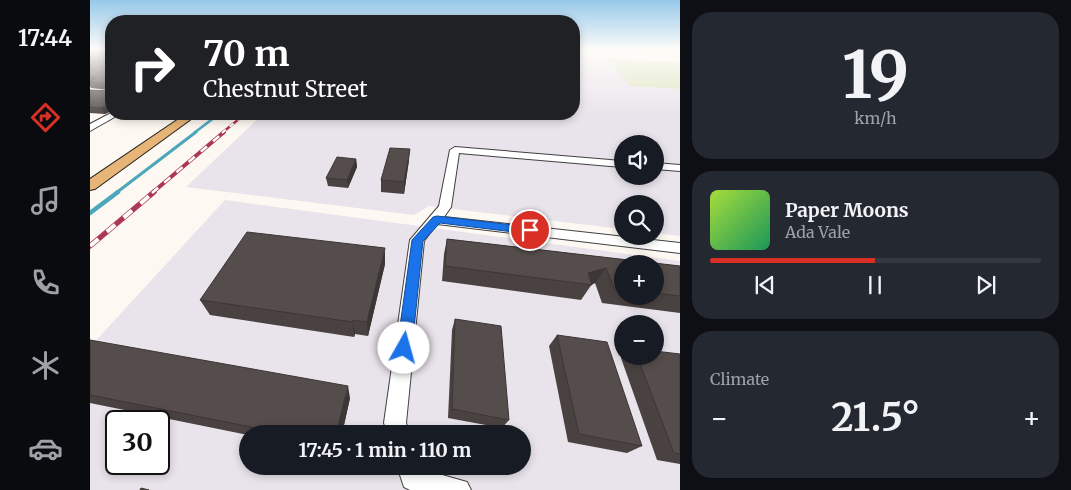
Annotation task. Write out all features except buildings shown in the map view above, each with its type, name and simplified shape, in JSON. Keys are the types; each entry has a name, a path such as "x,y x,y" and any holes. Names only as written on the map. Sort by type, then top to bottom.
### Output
{"main road":[{"path":"90,186 96,176 184,120"}],"street":[{"path":"90,128 105,120"},
{"path":"396,425 417,240 437,220 446,207 455,150"},
{"path":"664,167 680,168"},
{"path":"437,220 680,248"},
{"path":"416,475 458,490"}],"lane":[{"path":"455,150 614,163"},
{"path":"667,157 680,158"}],"shaded area":[{"path":"580,72 619,72 630,86 680,89 680,236 664,234 664,195 614,195 614,228 429,206 414,215 186,187 257,120 580,120"},
{"path":"225,200 635,255 614,255 614,305 664,305 664,259 680,261 680,490 90,490 90,347"}],"green space":[{"path":"619,72 680,72 680,89 630,86"}],"waterway":[{"path":"194,133 211,120"},
{"path":"116,193 196,132"},
{"path":"90,213 118,192"}],"railway":[{"path":"222,133 238,120"},
{"path":"152,193 224,132"},
{"path":"90,246 154,192"}],"route":[{"path":"404,348 417,240 437,220 530,230"}]}
